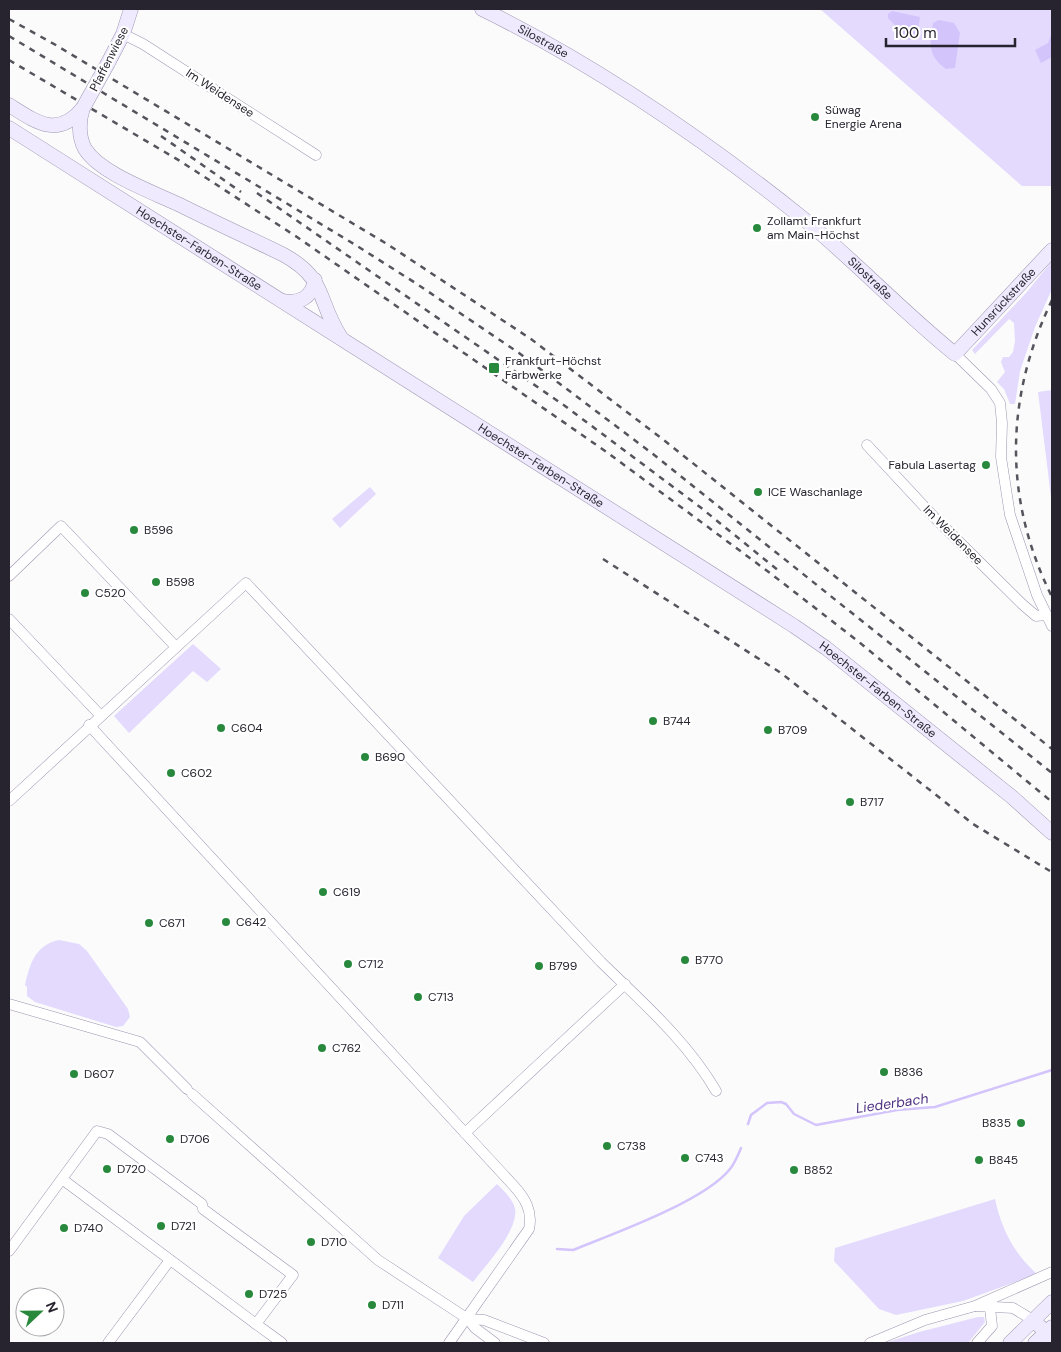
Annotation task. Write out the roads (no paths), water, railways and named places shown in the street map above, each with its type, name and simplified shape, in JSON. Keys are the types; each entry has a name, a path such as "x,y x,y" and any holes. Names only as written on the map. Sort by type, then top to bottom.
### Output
{"main road":[{"name":"Pfaffenwiese","path":"79,115 123,34 131,9"},
{"name":"Silostraße","path":"482,9 620,85 682,128 804,220 874,280 955,354"},
{"path":"9,105 34,121 53,126 65,124 79,115 81,136 86,149 107,168 284,255 302,266 315,280 332,322 342,338"},
{"name":"Hoechster-Farben-Straße","path":"9,128 794,626 826,648 1005,791 1052,833"},
{"name":"Hunsrückstraße","path":"955,354 1052,250"},
{"path":"281,300 296,302 304,299 312,291 315,280"},
{"path":"1010,1343 1052,1302"},
{"path":"1033,1320 1050,1332 1035,1343"}],"street":[{"name":"Im Weidensee","path":"123,34 144,44 316,155"},
{"name":"Silostraße","path":"955,354 991,389 1000,403 1002,423 1001,457 1010,515 1025,564 1052,626"},
{"name":"Im Weidensee","path":"866,445 934,517 1022,604 1036,616 1046,615"},
{"path":"9,576 61,526 176,647"},
{"path":"9,801 89,725 246,582 601,962 626,984 697,1062 716,1091"},
{"path":"9,619 100,715"},
{"path":"89,725 520,1192 528,1206 531,1222 529,1229 450,1343"},
{"path":"465,1133 626,984"},
{"path":"9,1004 140,1042 190,1092 378,1260 468,1319 475,1328 495,1343"},
{"path":"9,1252 97,1131 108,1134 202,1204 203,1209 293,1276 256,1324"},
{"path":"62,1179 282,1343"},
{"path":"108,1343 170,1260"},
{"path":"870,1343 925,1320 974,1306 1052,1272"},
{"path":"974,1306 1012,1308 1033,1320"},
{"path":"978,1343 992,1326 990,1308"},
{"path":"468,1319 484,1320 544,1343"}],"waterway":[{"name":"Liederbach","path":"748,1124 751,1115 767,1103 781,1102 786,1104 794,1114 816,1125 897,1110 935,1107 1052,1070"},
{"name":"Liederbach","path":"557,1249 573,1250 657,1216 701,1193 718,1181 732,1167 741,1148"}],"railway":[{"path":"9,19 54,44 387,244 531,339 665,441 1052,749"},
{"path":"9,36 354,244 519,353 653,454 1052,773"},
{"path":"9,60 180,161 297,237 608,453 770,573 859,642 1052,802"},
{"path":"161,136 241,192"},
{"path":"257,193 565,406 700,507 779,571"},
{"path":"1052,300 1036,337 1025,374 1018,411 1016,448 1018,485 1025,523 1036,560 1052,597"},
{"path":"603,559 781,673 973,824 1050,871"}],"place":[{"name":"Süwag Energie Arena","path":"815,117"},
{"name":"Zollamt Frankfurt am Main-Höchst","path":"757,228"},
{"name":"Frankfurt-Höchst Farbwerke","path":"494,368"},
{"name":"Fabula Lasertag","path":"986,465"},
{"name":"ICE Waschanlage","path":"758,492"},
{"name":"B596","path":"134,530"},
{"name":"B598","path":"156,582"},
{"name":"C520","path":"85,593"},
{"name":"B744","path":"653,721"},
{"name":"C604","path":"221,728"},
{"name":"B709","path":"768,730"},
{"name":"B690","path":"365,757"},
{"name":"C602","path":"171,773"},
{"name":"B717","path":"850,802"},
{"name":"C619","path":"323,892"},
{"name":"C642","path":"226,922"},
{"name":"C671","path":"149,923"},
{"name":"B770","path":"685,960"},
{"name":"C712","path":"348,964"},
{"name":"B799","path":"539,966"},
{"name":"C713","path":"418,997"},
{"name":"C762","path":"322,1048"},
{"name":"B836","path":"884,1072"},
{"name":"D607","path":"74,1074"},
{"name":"B835","path":"1021,1123"},
{"name":"D706","path":"170,1139"},
{"name":"C738","path":"607,1146"},
{"name":"C743","path":"685,1158"},
{"name":"B845","path":"979,1160"},
{"name":"D720","path":"107,1169"},
{"name":"B852","path":"794,1170"},
{"name":"D721","path":"161,1226"},
{"name":"D740","path":"64,1228"},
{"name":"D710","path":"311,1242"},
{"name":"D725","path":"249,1294"},
{"name":"D711","path":"372,1305"}]}
